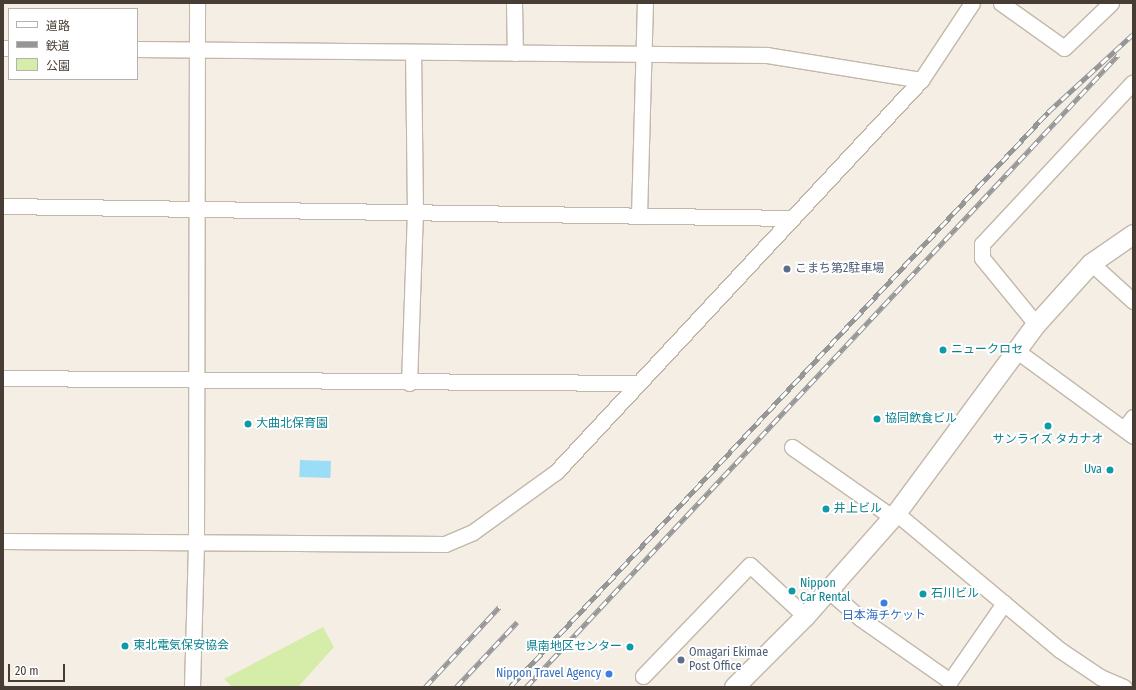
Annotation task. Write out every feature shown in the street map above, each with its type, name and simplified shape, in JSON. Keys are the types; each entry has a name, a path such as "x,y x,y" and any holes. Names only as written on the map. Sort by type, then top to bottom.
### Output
{"street":[{"path":"192,687 196,541 195,382 198,208 196,50 197,3"},
{"path":"514,3 515,53"},
{"path":"639,216 645,3"},
{"path":"3,541 196,541 445,544 473,532 556,472 636,383 789,218 921,80 972,3"},
{"path":"1001,3 1064,48 1111,3"},
{"path":"138,49 413,53 767,55 790,62 921,80"},
{"path":"409,383 415,212 413,53"},
{"path":"1036,324 982,258 982,244 1133,82"},
{"path":"3,206 789,218"},
{"path":"734,687 805,616 894,515 1036,324 1091,263 1133,234"},
{"path":"1091,263 1133,301"},
{"path":"1017,351 1130,427"},
{"path":"3,378 195,382 636,383"},
{"path":"792,447 894,515 1060,650 1100,677 1124,687"},
{"path":"643,676 750,565 805,616"},
{"path":"828,591 860,618 950,682 1004,603"}],"green space":[{"path":"323,627 334,647 298,687 232,687 224,679"}],"water":[{"path":"300,460 331,461 330,478 299,477"}],"railway":[{"path":"510,687 1048,112 1133,34"},
{"path":"526,687 1118,55"},
{"path":"425,687 499,607"},
{"path":"456,687 517,622"}],"place":[{"name":"こまち第2駐車場","path":"787,269"},
{"name":"ニュークロセ","path":"943,350"},
{"name":"協同飲食ビル","path":"877,419"},
{"name":"大曲北保育園","path":"248,424"},
{"name":"サンライズ タカナオ","path":"1048,426"},
{"name":"Uva","path":"1110,470"},
{"name":"井上ビル","path":"826,509"},
{"name":"Nippon Car Rental","path":"792,591"},
{"name":"石川ビル","path":"923,594"},
{"name":"日本海チケット","path":"884,603"},
{"name":"東北電気保安協会","path":"125,646"},
{"name":"県南地区センター","path":"630,647"},
{"name":"Omagari Ekimae Post Office","path":"681,660"},
{"name":"Nippon Travel Agency","path":"609,674"}]}
